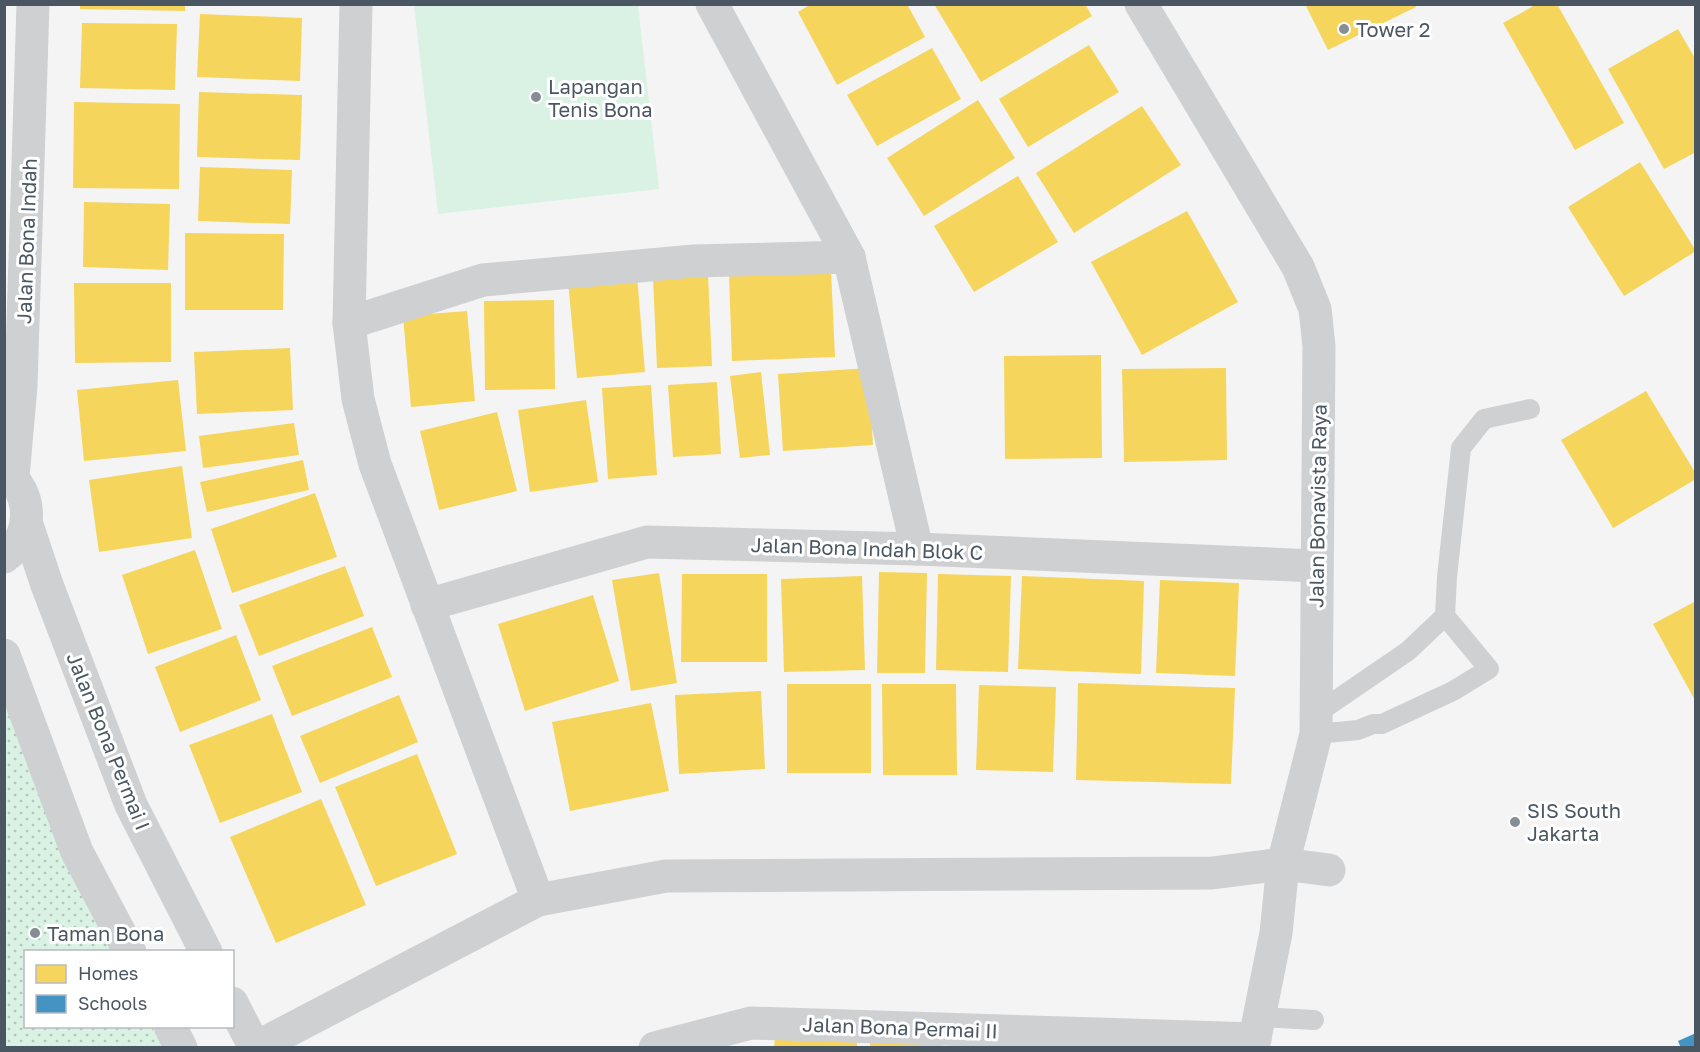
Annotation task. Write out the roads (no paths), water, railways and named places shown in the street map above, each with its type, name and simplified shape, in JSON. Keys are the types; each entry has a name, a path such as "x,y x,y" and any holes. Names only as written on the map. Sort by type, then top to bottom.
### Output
{"street":[{"name":"Jalan Bona Indah","path":"9,474 21,386 33,4"},
{"path":"357,4 349,323 358,399 375,464 538,900"},
{"path":"712,4 849,257 917,549"},
{"name":"Jalan Bonavista Raya","path":"1141,4 1298,267 1315,309 1319,346 1316,724 1283,864 1276,933 1256,1034"},
{"path":"349,323 483,280 694,261 849,257"},
{"name":"Jalan Bona Permai I","path":"9,474 26,499 27,525 47,585 131,805 205,950"},
{"path":"4,557 21,540 27,525"},
{"name":"Jalan Bona Indah Blok C","path":"427,605 648,542 917,549 1316,566"},
{"path":"4,655 77,852 129,950"},
{"path":"234,1007 255,1047 538,900 666,876 1212,873 1283,864 1329,870"},
{"name":"Jalan Bona Permai II","path":"655,1047 751,1023 1256,1034"},
{"path":"171,1028 181,1047"}],"lane":[{"path":"1316,724 1358,730 1373,724 1382,724 1453,691 1489,669 1445,616 1461,448 1484,419 1530,409"},
{"path":"1316,724 1408,651 1445,616"},
{"path":"1256,1034 1314,1020"}],"place":[{"name":"Tower 2","path":"1344,29"},
{"name":"Lapangan Tenis Bona","path":"536,97"},
{"name":"SIS South Jakarta","path":"1515,822"},
{"name":"Taman Bona","path":"35,933"}]}
